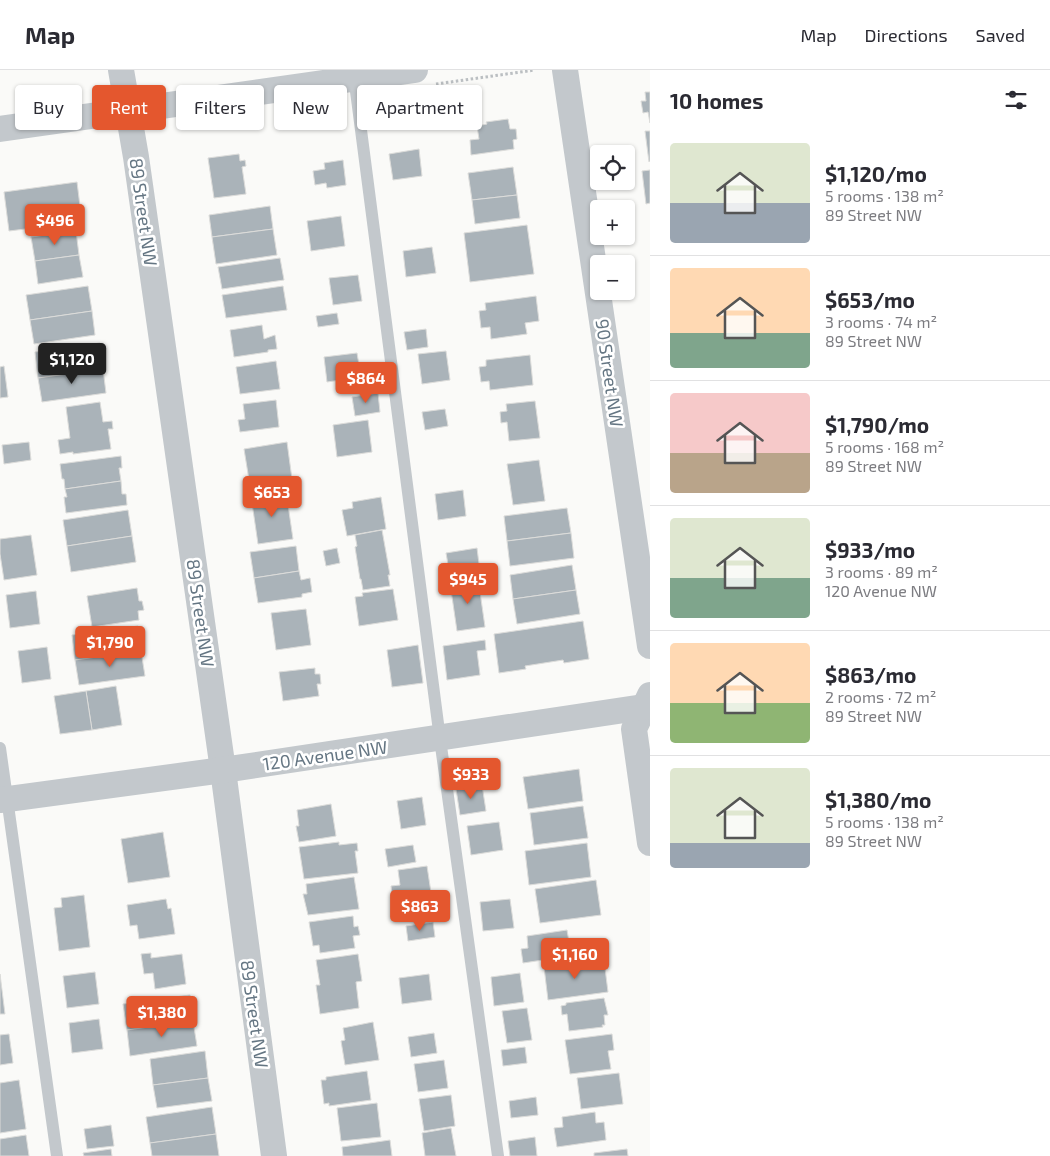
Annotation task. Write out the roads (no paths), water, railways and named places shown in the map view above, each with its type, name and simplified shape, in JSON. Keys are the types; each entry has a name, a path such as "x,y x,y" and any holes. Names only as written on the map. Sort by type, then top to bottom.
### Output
{"street":[{"name":"89 Street NW","path":"121,70 124,85"},
{"path":"166,105 354,74 415,70"},
{"name":"90 Street NW","path":"565,70 650,646"},
{"path":"0,129 92,116"},
{"name":"89 Street NW","path":"131,130 223,770 274,1156"},
{"path":"648,702 634,729 650,843"},
{"name":"120 Avenue NW","path":"4,800 440,739 648,702"}],"lane":[{"path":"354,74 440,739 498,1156"},
{"path":"0,748 4,800 57,1156"}]}
